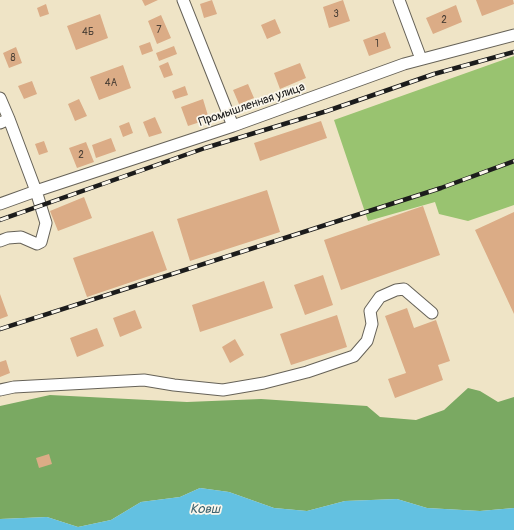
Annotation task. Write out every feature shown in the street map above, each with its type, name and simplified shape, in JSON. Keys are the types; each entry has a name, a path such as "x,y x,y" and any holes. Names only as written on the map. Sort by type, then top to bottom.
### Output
{"street":[{"path":"183,0 233,126"},
{"path":"399,0 421,59"},
{"name":"Промышленная улица","path":"0,204 233,126 421,59 514,35"},
{"path":"0,98 5,121 36,191 46,223 41,242 37,244 20,237 8,238 0,241"},
{"path":"0,390 14,387 144,380 223,390 264,383 307,372 354,356 367,341 372,324 370,311 380,297 396,290 404,289 432,313"}],"green space":[{"path":"514,56 514,205 468,221 439,214 435,202 368,221 334,120"},
{"path":"468,388 480,391 498,402 514,397 514,508 480,511 427,508 397,499 345,501 307,511 274,508 229,492 200,488 180,497 141,502 111,520 78,527 47,517 0,519 0,406 50,395 187,402 261,399 367,406 380,417 416,420 444,410"}],"water":[{"name":"Ковш","path":"200,488 229,492 274,508 307,511 345,501 397,499 427,508 480,511 514,508 514,530 0,530 0,519 47,517 78,527 111,520 141,502 180,497"}],"building":[{"path":"142,0 158,0 145,6"},
{"path":"212,0 217,14 204,18 200,4"},
{"path":"343,0 350,21 329,28 323,7"},
{"path":"476,0 513,0 514,4 482,16"},
{"path":"46,4 49,14 40,17 37,8"},
{"path":"456,5 462,22 433,34 426,18"},
{"path":"100,14 108,38 76,50 67,26"},
{"path":"161,15 171,38 157,44 148,21"},
{"path":"275,19 281,33 267,39 261,25"},
{"path":"385,32 391,48 369,56 363,40"},
{"path":"150,42 153,51 142,55 139,46"},
{"path":"174,46 177,54 159,61 156,53"},
{"path":"16,47 22,63 9,68 3,53"},
{"path":"168,62 173,75 164,78 159,66"},
{"path":"300,63 306,78 280,89 274,73"},
{"path":"123,65 131,88 99,100 90,77"},
{"path":"32,81 37,94 24,99 18,86"},
{"path":"248,84 254,98 239,104 233,90"},
{"path":"185,86 188,95 175,99 172,91"},
{"path":"79,99 87,116 75,121 68,104"},
{"path":"203,99 209,119 188,126 181,107"},
{"path":"155,117 162,133 149,137 143,122"},
{"path":"321,121 327,138 260,161 254,143"},
{"path":"129,122 133,133 123,137 119,126"},
{"path":"111,138 116,151 96,158 92,145"},
{"path":"44,141 48,152 39,155 35,144"},
{"path":"86,142 94,162 77,168 69,148"},
{"path":"267,190 280,232 190,261 177,219"},
{"path":"84,197 92,218 58,231 50,211"},
{"path":"423,206 440,255 341,290 324,240"},
{"path":"514,212 514,314 475,230"},
{"path":"153,231 167,270 87,297 73,258"},
{"path":"323,275 333,305 305,315 294,285"},
{"path":"264,281 273,308 200,332 192,305"},
{"path":"0,294 8,316 0,319"},
{"path":"407,308 414,328 436,320 450,361 438,365 443,380 395,398 388,379 406,373 385,316"},
{"path":"135,310 142,328 120,337 113,318"},
{"path":"337,315 347,347 291,365 280,334"},
{"path":"97,328 104,346 77,357 70,338"},
{"path":"235,339 244,355 230,363 222,347"},
{"path":"6,360 10,373 0,377 0,362"},
{"path":"49,454 52,464 39,468 36,458"}],"railway":[{"path":"0,220 205,148 327,111 434,74 514,52"},
{"path":"0,329 441,188 514,161"}]}
